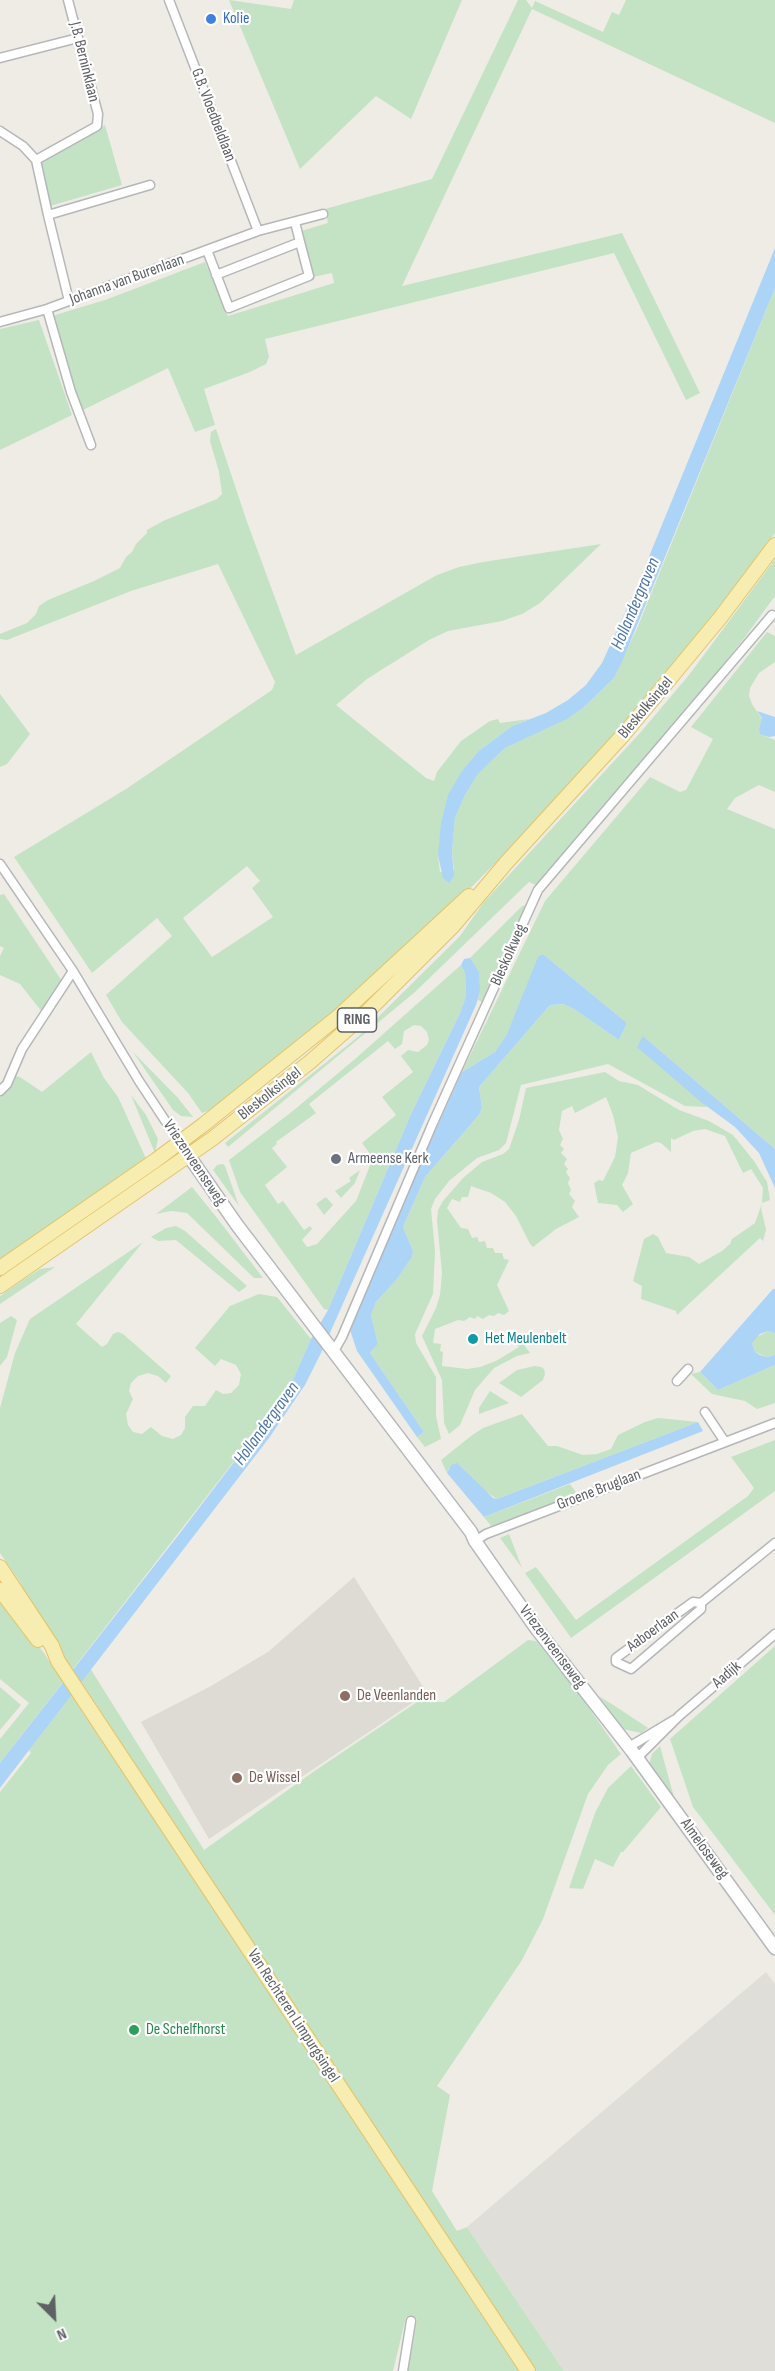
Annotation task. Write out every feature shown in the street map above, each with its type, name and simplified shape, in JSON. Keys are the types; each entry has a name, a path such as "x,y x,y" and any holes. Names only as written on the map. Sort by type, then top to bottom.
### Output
{"main road":[{"name":"Bleskolksingel","path":"0,1286 188,1157 310,1062 368,1011 453,926 506,863 653,700 720,618 775,545"},
{"name":"Bleskolksingel","path":"0,1268 180,1143 339,1016 506,863"},
{"name":"Van Rechteren Limpurgsingel","path":"0,1567 52,1646 80,1694 528,2371"},
{"name":"Van Rechteren Limpurgsingel","path":"0,1590 46,1651 62,1666"}],"street":[{"name":"J.B. Berninklaan","path":"36,160 97,126 98,114 68,0"},
{"name":"G.B. Vloedbeldlaan","path":"169,0 258,231"},
{"path":"0,58 78,38"},
{"path":"0,131 24,146 36,160 36,168 69,301"},
{"path":"48,215 150,185"},
{"name":"Johanna van Burenlaan","path":"0,322 47,309 258,231 323,214"},
{"path":"207,250 229,308 309,276 295,222"},
{"path":"216,275 300,242"},
{"path":"47,309 70,392 91,445"},
{"name":"Bleskolkweg","path":"331,1347 342,1337 432,1125 538,890 772,615"},
{"name":"Vriezenveenseweg","path":"0,864 73,971 139,1081 224,1208 406,1449 427,1472 536,1628 633,1752"},
{"path":"0,1091 7,1084 22,1049 73,971"},
{"path":"677,1381 688,1369"},
{"path":"705,1413 725,1442"},
{"name":"Groene Bruglaan","path":"475,1541 486,1534 775,1423"},
{"name":"Aaboerlaan","path":"701,1603 701,1610 631,1669 616,1662 616,1658 693,1602 701,1603 775,1543"},
{"name":"Aadijk","path":"633,1752 775,1634"},
{"name":"Aadijk","path":"633,1752 679,1716"},
{"name":"Almeloseweg","path":"633,1752 775,1948"},
{"path":"403,2371 411,2321"}],"shaded area":[{"path":"354,1577 427,1693 209,1839 141,1722 211,1686 268,1652"},
{"path":"766,1972 775,1984 775,2371 564,2371 467,2227"}],"green space":[{"path":"229,0 291,9 294,0 462,0 411,119 376,96 300,169"},
{"path":"518,0 526,0 532,8 535,1 603,32 612,12 619,15 626,0 775,0 775,123 532,9 402,286 622,233 700,393 686,400 614,253 265,339 269,357 266,364 204,389 215,425 195,432 168,368 81,411 52,316 105,300 205,262 228,316 334,283 332,273 313,277 301,231 328,223 325,209 432,179"},
{"path":"105,125 122,185 50,206 38,162"},
{"path":"775,288 775,533 698,635 637,709 515,843 445,914 337,1014 291,1046 210,1110 202,1113 188,1093 122,1022 106,995 172,936 157,918 92,973 14,857 126,789 272,690 275,682 218,564 131,591 7,640 0,639 0,634 27,623 36,614 39,606 48,600 120,568 147,530 217,499 222,494 219,472 210,441 211,432 216,429 296,655 437,575 483,562 601,544 540,603 522,614 502,621 448,631 429,640 367,679 336,705 426,778 434,781 437,772 461,741 490,721 498,719 500,723 529,719 512,726 480,750 438,855 440,872 454,870 452,852 455,818 478,774 505,748 566,719 583,708 614,678 638,626","holes":["247,866 260,881 252,888 273,917 212,957 183,918"]},
{"path":"39,320 72,415 0,450 0,329"},
{"path":"775,559 775,596 745,637 661,743 536,885 529,882 415,992 228,1147 225,1143 359,1036 460,936 484,902 640,733 689,675"},
{"path":"767,632 775,636 775,662 759,673 750,688 749,696 762,719 759,728 765,736 775,740 775,792 759,785 735,798 727,809 775,829 775,1149 643,1036 707,1107 685,1106 608,1064 521,1085 506,1143 499,1150 477,1158 449,1181 435,1199 431,1209 435,1251 433,1294 415,1334 416,1343 436,1377 436,1416 441,1439 425,1447 417,1437 424,1432 370,1353 378,1344 371,1315 376,1302 397,1279 412,1257 413,1251 403,1227 425,1177 479,1115 482,1108 479,1087 550,1005 563,1004 574,1009 619,1040 627,1023 543,954 507,1034 495,1052 462,1072 545,901 650,777 680,792 686,790 713,739 691,727"},
{"path":"0,694 30,734 7,764 0,767"},
{"path":"4,894 62,981 42,1012 20,984 0,975 0,956 4,948 0,946 0,895"},
{"path":"528,905 483,1002 478,1000 480,992 470,958 522,906"},
{"path":"461,965 465,973 466,996 460,1013 411,1114 328,1310 324,1309 240,1192 229,1160 355,1059","holes":["414,1025 421,1026 427,1032 429,1040 427,1045 418,1052 408,1050 401,1056 413,1072 382,1097 396,1115 362,1143 373,1158 356,1201 317,1244 307,1247 302,1240 312,1229 310,1226 304,1230 283,1201 278,1204 265,1185 287,1167 272,1148 277,1144 276,1142 316,1113 309,1104 388,1041 395,1049 402,1044 404,1031"]},
{"path":"91,1052 104,1078 118,1097 149,1165 0,1259 0,1092 8,1075 20,1077 42,1092"},
{"path":"133,1052 178,1098 193,1117 181,1116 173,1110"},
{"path":"605,1072 619,1081 638,1085 679,1110 709,1121 733,1135 767,1182 770,1200 762,1203 763,1188 751,1169 743,1173 725,1136 705,1129 693,1131 674,1140 671,1138 671,1152 661,1143 656,1142 631,1153 628,1173 622,1185 633,1204 623,1212 617,1205 598,1203 594,1183 599,1180 603,1181 615,1157 618,1137 606,1097 575,1113 572,1106 562,1111 559,1130 563,1139 560,1145 564,1149 561,1153 567,1159 564,1164 570,1178 569,1194 575,1201 572,1207 579,1217 556,1229 533,1247 516,1216 505,1202 491,1193 471,1186 468,1197 462,1197 460,1202 452,1199 447,1208 461,1228 468,1229 472,1238 477,1237 479,1242 485,1241 487,1248 493,1248 495,1253 502,1253 504,1259 509,1260 497,1285 509,1311 504,1315 498,1313 483,1319 477,1316 475,1319 470,1317 464,1321 458,1320 435,1329 433,1343 441,1344 442,1366 467,1369 496,1361 519,1347 513,1338 517,1336 530,1353 517,1356 494,1368 475,1390 460,1425 449,1434 444,1423 442,1380 422,1336 440,1295 442,1273 438,1210 463,1178 482,1162 503,1154 509,1149 519,1120 526,1088"},
{"path":"131,1095 146,1115 158,1139 155,1153"},
{"path":"223,1164 239,1206 213,1170 217,1165"},
{"path":"360,1170 355,1183 341,1198 335,1191 351,1181 349,1178"},
{"path":"192,1187 263,1278 254,1278 187,1213 171,1211 156,1214"},
{"path":"326,1197 333,1205 324,1215 316,1204"},
{"path":"762,1203 766,1230 763,1241 760,1238 677,1315 676,1311 641,1299 642,1286 633,1281 644,1239 653,1234 658,1237 666,1253 689,1257 699,1264 722,1251 732,1239 755,1223"},
{"path":"176,1226 185,1231 247,1286 239,1292 176,1240 158,1241 151,1237 166,1228"},
{"path":"143,1242 76,1324 102,1347 107,1344 113,1334 118,1332 123,1334 171,1376 166,1383 158,1376 148,1373 138,1376 131,1383 129,1391 133,1399 126,1414 128,1425 133,1432 142,1434 151,1427 162,1436 173,1439 181,1435 185,1428 185,1417 193,1406 205,1406 216,1390 223,1394 231,1393 239,1385 241,1374 236,1365 221,1359 215,1366 195,1348 230,1306 259,1294 277,1297 311,1339 291,1384 276,1407 73,1669 47,1635 20,1582 0,1553 0,1408 15,1353 30,1319"},
{"path":"55,1267 0,1304 0,1296 23,1280 40,1269"},
{"path":"11,1316 17,1320 7,1357 0,1366 0,1323"},
{"path":"768,1331 775,1333 775,1355 767,1357 755,1352 752,1343 755,1338"},
{"path":"775,1365 775,1403 757,1409 745,1401 712,1394 691,1374 700,1372 718,1390"},
{"path":"535,1366 544,1369 543,1380 521,1397 499,1383 517,1370"},
{"path":"490,1391 509,1403 479,1414 479,1408"},
{"path":"522,1414 548,1446 557,1446 583,1455 597,1454 611,1449 618,1435 658,1418 698,1422 497,1499 449,1468 447,1473 441,1460 471,1436 483,1428"},
{"path":"775,1440 775,1491 571,1638 525,1573 536,1567 576,1620 748,1496 754,1488 731,1457"},
{"path":"570,1484 577,1494 491,1526 484,1517"},
{"path":"509,1534 522,1568 500,1538"},
{"path":"0,1597 44,1653 63,1682 0,1763 0,1739 29,1703 0,1679"},
{"path":"528,1640 536,1641 575,1688 621,1754 608,1765 588,1794 543,1919 522,1960 437,2086 450,2095 432,2191 457,2231 467,2227 564,2371 537,2371 535,2369 455,2252 81,1681 90,1668 204,1850 313,1772 426,1696 437,1702 444,1702"},
{"path":"775,1646 775,1915 693,1807 670,1739"},
{"path":"0,1687 21,1705 0,1730"},
{"name":"De Schelfhorst","path":"71,1695 520,2371 408,2371 417,2319 406,2317 393,2371 0,2371 0,1792 31,1753 29,1750"},
{"path":"599,1696 648,1728 641,1733 623,1729"},
{"path":"660,1746 675,1801 649,1765 652,1754"},
{"path":"631,1766 661,1807 621,1852 613,1867 595,1859 583,1889 569,1888 595,1813 608,1788"}],"water":[{"name":"Hollandergraven","path":"775,248 775,288 614,678 583,708 567,719 505,748 478,774 455,818 452,852 454,876 449,883 443,878 438,855 441,823 448,795 462,771 480,750 512,726 546,713 568,700 586,685 602,663 637,586"},
{"path":"757,711 775,717 775,736 760,734 762,718"},
{"path":"543,954 627,1023 619,1040 574,1009 563,1004 550,1005 479,1087 482,1108 479,1115 425,1177 403,1227 413,1251 412,1257 397,1279 376,1302 371,1315 378,1344 370,1353 424,1432 417,1437 357,1351 350,1330 399,1210 462,1072 495,1052 507,1034 538,957"},
{"name":"Hollandergraven","path":"470,958 479,972 480,992 476,1005 305,1385 269,1438 0,1788 0,1763 180,1533 291,1384 311,1339 328,1310 411,1114 460,1013 466,996 465,973 461,965 464,959"},
{"path":"643,1036 775,1149 775,1188 759,1153 735,1127 701,1102 637,1047"},
{"path":"775,1289 775,1333 768,1331 760,1334 752,1343 755,1352 760,1355 767,1357 775,1355 775,1365 718,1390 700,1372"},
{"path":"698,1422 703,1431 484,1517 447,1473 451,1465 457,1463 493,1498 497,1499"}],"place":[{"name":"Kolie","path":"211,19"},
{"name":"Armeense Kerk","path":"336,1159"},
{"name":"Het Meulenbelt","path":"473,1339"},
{"name":"De Veenlanden","path":"345,1696"},
{"name":"De Wissel","path":"237,1778"},
{"name":"De Schelfhorst","path":"134,2030"}]}
